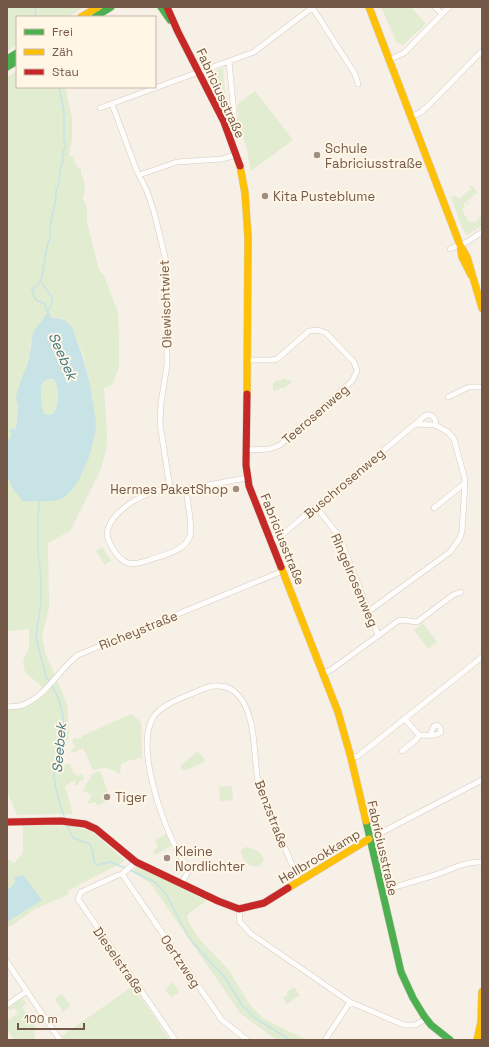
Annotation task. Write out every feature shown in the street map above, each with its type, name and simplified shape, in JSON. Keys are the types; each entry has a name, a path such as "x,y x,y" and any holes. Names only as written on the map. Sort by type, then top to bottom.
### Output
{"street":[{"path":"83,16 98,7"},
{"path":"96,16 111,7"},
{"name":"Fabriciusstraße","path":"160,7 177,30"},
{"name":"Fabriciusstraße","path":"167,7 177,30 223,119 236,155 243,182 246,208 248,298 246,450 247,478 249,486 324,673 338,712 351,758 401,972 414,1000 426,1019 436,1029 451,1039"},
{"path":"156,87 254,52 313,7 355,74 358,84"},
{"path":"369,7 460,244 460,254 471,275 482,308"},
{"path":"435,7 442,14"},
{"path":"389,60 404,53 449,7"},
{"path":"411,117 421,112 429,105 482,51"},
{"path":"7,59 16,54"},
{"path":"7,67 16,62"},
{"name":"Fabriciusstraße","path":"229,62 235,124"},
{"path":"100,108 154,88"},
{"name":"Olewischtwiet","path":"112,104 139,175 147,191 154,212 166,261 167,365 161,403 160,424 170,488"},
{"path":"139,175 177,162 222,159 236,155"},
{"path":"450,249 471,240 482,232"},
{"name":"Teerosenweg","path":"246,450 270,449 280,445 352,381 357,372 354,362 326,333 318,330 310,331 282,356 272,360 247,360"},
{"path":"448,397 469,387 482,387"},
{"name":"Buschrosenweg","path":"271,542 316,507 426,415 430,415 435,418 435,425 448,432 454,439 465,483 462,531 460,538 450,552 369,611"},
{"path":"416,424 435,425"},
{"path":"186,488 191,531 186,544 175,551 142,562 136,563 127,562 124,560 108,540 107,530 111,522 119,513 132,502 151,493 170,488 186,488 247,478"},
{"path":"434,508 465,483"},
{"name":"Ringelrosenweg","path":"316,507 339,536 378,635"},
{"name":"Richeystraße","path":"7,707 19,706 34,699 49,685 66,665 78,655 283,570"},
{"path":"324,673 331,670 378,635 402,620 417,622 453,596 461,592"},
{"path":"351,758 358,756 482,657"},
{"name":"Benzstraße","path":"181,884 189,870 178,852 158,803 148,758 147,737 149,727 154,716 165,706 205,688 214,686 226,687 234,691 241,699 250,719 257,777 262,794 299,881"},
{"path":"404,718 419,735 430,735"},
{"path":"402,751 416,740 419,735"},
{"name":"Hellbrookkamp","path":"239,909 255,906 264,902 369,840 482,780"},
{"name":"Hellbrookkamp","path":"474,785 482,785"},
{"path":"7,822 60,821 74,822 96,828 136,862 181,884 239,909 240,922 251,934 350,1002 404,1025 412,1025 426,1019"},
{"path":"381,891 432,876 466,863 473,861 482,862"},
{"path":"126,871 136,862"},
{"name":"Dieselstraße","path":"126,871 81,892 78,899 174,1040"},
{"name":"Oertzweg","path":"126,871 221,1019 247,1040"},
{"path":"7,962 60,1040"},
{"path":"7,1005 27,991"},
{"path":"477,1040 482,1024 482,992"},
{"path":"325,1040 350,1002"}],"green space":[{"path":"7,7 84,7 69,16 16,16 16,46 7,51"},
{"path":"381,7 411,7 426,24 403,45 397,43"},
{"path":"223,68 227,114 210,79 210,73"},
{"path":"16,72 16,88 65,88 72,117 72,138 69,156 73,156 76,165 81,170 81,175 85,185 84,196 82,197 87,208 87,222 99,270 104,276 118,312 119,367 112,385 104,388 107,436 106,451 100,471 70,531 48,543 49,608 42,636 45,652 67,704 69,734 62,767 69,763 73,772 77,776 81,774 83,775 84,779 80,781 78,785 75,785 75,780 65,786 73,814 17,815 7,791 7,710 23,708 47,693 25,672 23,661 29,648 29,629 7,631 7,477 15,493 58,500 68,493 78,481 85,469 93,401 84,357 79,344 75,337 58,318 51,318 47,312 44,319 40,322 30,344 30,353 16,401 18,407 16,428 7,443 7,77"},
{"path":"255,91 293,140 251,171 246,145 240,130 237,105"},
{"path":"469,186 472,186 479,194 476,193 467,201 468,205 465,202 463,205 465,208 462,209 465,216 468,215 466,218 470,223 472,221 474,223 482,216 482,226 467,235 462,228 451,197 456,196 459,199 471,189"},
{"path":"285,378 292,382 284,388 275,391 273,390 274,382"},
{"path":"49,379 53,379 58,392 57,407 52,415 43,414 41,404 42,385"},
{"path":"102,547 111,561 105,565 96,551"},
{"path":"423,623 437,642 428,649 414,630"},
{"path":"131,714 141,722 142,757 121,764 120,774 108,768 93,770 83,748 72,753 71,750 76,747 72,742 74,738 80,739 82,736"},
{"path":"198,751 204,758 205,762 186,770 181,770 181,765"},
{"path":"99,771 111,799 97,806 96,802 87,804 92,795 83,791 91,777 90,775"},
{"path":"232,786 233,800 220,801 219,787"},
{"path":"23,826 73,826 94,833 125,861 67,891 69,894 35,909 11,926 7,927 7,922 41,900 14,877 13,885 11,888 7,889 7,859 14,863 23,853"},
{"path":"167,833 171,846 155,855 153,851 158,846 155,840"},
{"path":"247,847 261,854 264,859 261,865 254,867 245,861 241,851"},
{"path":"140,865 206,901 187,915 189,923 201,941 228,969 250,1005 264,1019 307,1040 277,1040 241,1014 151,884 132,871"},
{"path":"173,982 179,992 172,997 165,990"},
{"path":"133,986 170,1040 64,1040 62,1036"},
{"path":"294,987 300,995 287,1004 283,998 288,995 287,992"},
{"path":"62,994 71,1006 63,1012 55,999"},
{"path":"23,998 26,1003 22,1007 37,1029 34,1032 35,1040 31,1040 29,1038 26,1040 14,1040 7,1029 7,1017 9,1020 18,1013 14,1008 10,1011 8,1008"}],"water":[{"path":"49,312 51,318 66,321 73,329 82,354 91,391 96,425 95,434 89,456 80,478 74,488 67,495 57,501 22,501 17,493 15,493 7,477 7,443 12,434 9,430 16,428 18,407 16,398 29,360 33,333","holes":["53,379 58,392 57,407 52,415 44,414 41,400 42,385 46,380"]},
{"path":"22,875 42,900 7,922 7,889 14,885 14,877"}],"waterway":[{"name":"Seebek","path":"35,7 36,16"},
{"name":"Seebek","path":"48,314 45,304 36,300 33,295 34,292 31,290 39,284 42,276 50,237 50,227 56,198 56,190 61,165 64,161 62,157 66,146 64,142 64,112 59,88"},
{"name":"Seebek","path":"40,281 52,297 52,304 48,311"},
{"name":"Seebek","path":"40,499 38,516 38,551 41,576 41,602 36,637 46,677 50,682"},
{"name":"Seebek","path":"52,686 61,705 64,727 62,741 54,768 54,774 57,794 65,819"},
{"name":"Seebek","path":"67,824 73,838 90,844 95,864 98,865 110,862 156,883 166,894 188,936 226,979 242,1005 255,1018 290,1040"}],"traffic: fast":[{"path":"97,16 111,7"},
{"path":"161,7 170,20"},
{"path":"7,59 16,54"},
{"path":"7,67 16,62"},
{"path":"366,821 401,972 413,998 424,1016 431,1025 450,1040"}],"traffic: slow":[{"path":"83,16 98,7"},
{"path":"369,7 460,245 462,257 471,275"},
{"path":"240,166 245,193 248,237 247,394"},
{"path":"460,245 467,257 482,308"},
{"path":"281,567 338,712 366,821"},
{"path":"288,888 369,839"},
{"path":"477,1040 481,1022 482,992"}],"traffic: jam":[{"path":"167,7 178,32 224,122 240,166"},
{"path":"247,394 246,465 249,486 281,567"},
{"path":"7,822 61,821 85,824 96,829 136,862 218,901 239,909 264,903 288,888"}],"place":[{"name":"Schule Fabriciusstraße","path":"317,155"},
{"name":"Kita Pusteblume","path":"265,196"},
{"name":"Hermes PaketShop","path":"236,489"},
{"name":"Tiger","path":"107,797"},
{"name":"Kleine Nordlichter","path":"167,858"}]}
